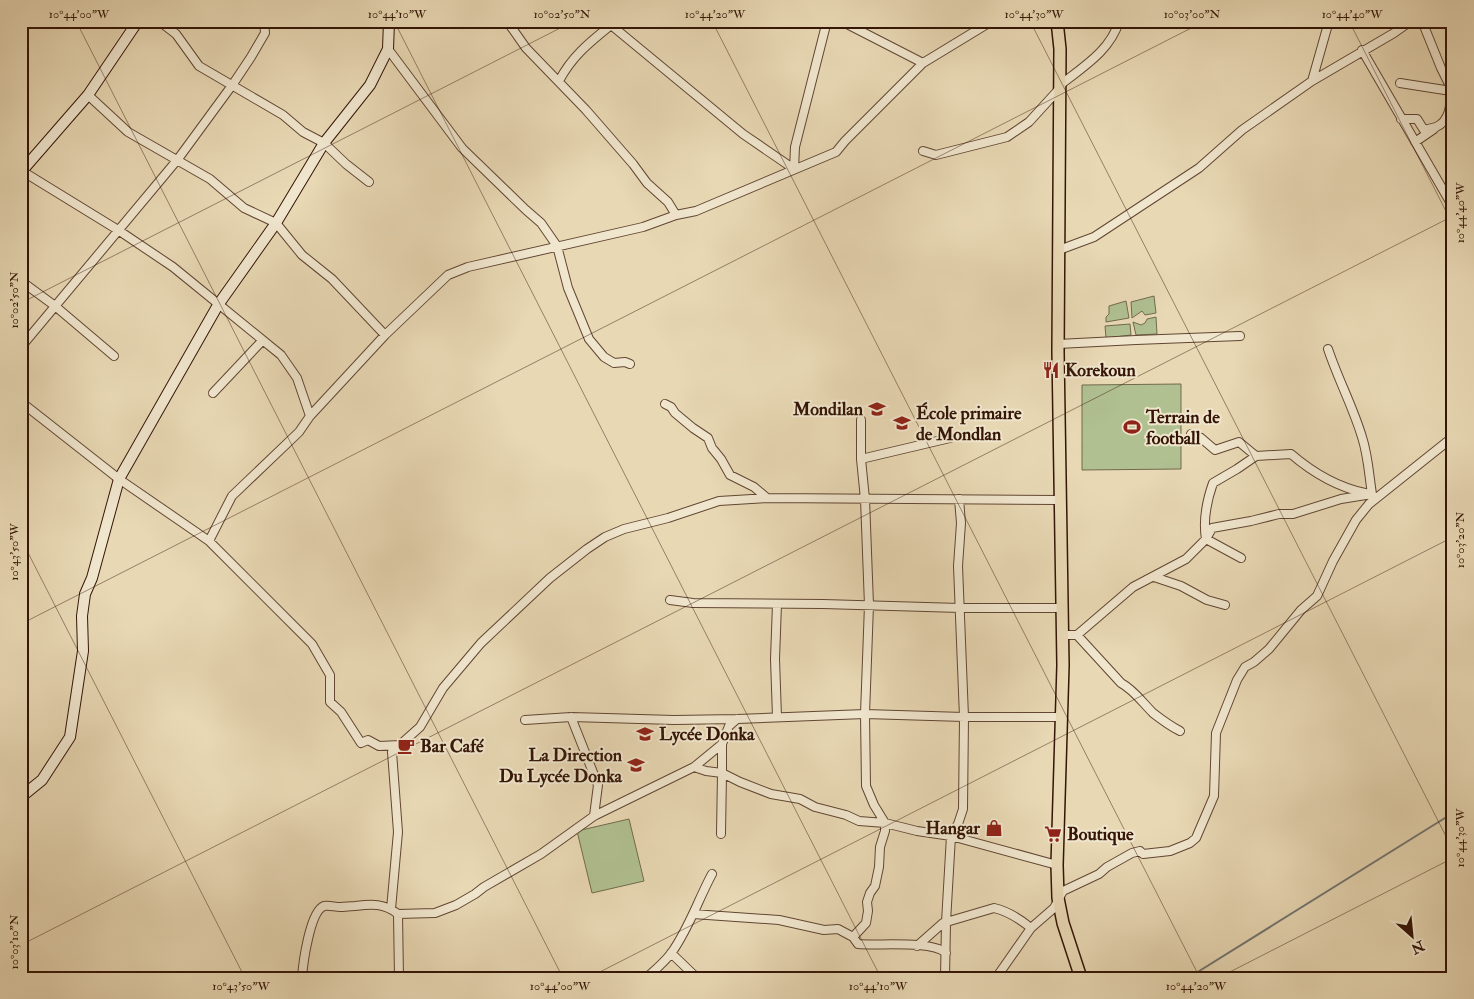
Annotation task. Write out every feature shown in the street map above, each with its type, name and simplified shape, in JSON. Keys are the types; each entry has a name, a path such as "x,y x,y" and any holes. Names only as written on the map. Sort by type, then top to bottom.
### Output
{"main road":[{"path":"21,797 42,780 70,737 82,650 82,616 85,594 92,578 119,479 218,305 276,223 324,143 370,85 388,50 390,21"},
{"path":"1056,21 1060,49 1058,344 1062,608 1062,717 1057,865 1058,898 1063,923 1081,978"},
{"path":"22,171 88,95 133,24"}],"street":[{"path":"159,21 176,34 199,66 283,114 303,132 324,143 369,182"},
{"path":"21,347 178,159 233,84 265,33 264,21"},
{"path":"507,21 526,48 550,76 559,81 633,164 647,183 668,202 676,215"},
{"path":"794,169 795,148 827,21"},
{"path":"841,21 923,63"},
{"path":"209,541 232,496 299,432 310,416 385,336 448,275 468,267 644,227 676,215 696,211 836,152 845,140 923,63 992,21"},
{"path":"923,151 936,155 1007,137 1029,122 1060,87 1096,56 1116,34 1119,21"},
{"path":"1312,81 1329,21"},
{"path":"1060,250 1094,237 1199,168 1242,130 1312,81 1411,21"},
{"path":"1415,142 1444,120 1449,113 1452,91 1422,21"},
{"path":"559,81 572,60 610,23 743,134 794,169"},
{"path":"388,50 462,148 541,222 557,246 568,288 589,339 604,357 614,363 625,362 630,364"},
{"path":"1362,50 1453,207"},
{"path":"1400,83 1452,91"},
{"path":"88,95 128,132 178,159 210,180 244,208 276,223 302,254 332,279 385,336"},
{"path":"1401,119 1417,120 1424,130 1453,118"},
{"path":"22,171 118,230 173,267 281,356 289,364 297,378 310,416"},
{"path":"21,281 55,306 114,356"},
{"path":"1058,344 1240,336"},
{"path":"213,393 262,341"},
{"path":"1328,349 1335,372 1347,395 1363,439 1372,494"},
{"path":"21,402 119,479 209,541 312,644 330,675 330,702 341,712 361,743 368,740 379,746 400,745"},
{"path":"665,404 708,438 712,448 730,475 754,487 767,498"},
{"path":"853,937 866,923 868,912 866,902 875,886 880,867 880,847 885,831 885,823 874,805 866,786 865,714 869,605 865,498 861,459 861,420"},
{"path":"1191,434 1201,438 1215,450 1239,442 1256,456"},
{"path":"996,978 1030,928 1054,908 1063,891 1099,874 1107,867 1132,853 1140,851 1143,854 1155,854 1182,847 1194,841 1214,796 1216,733 1236,680 1245,667 1269,650 1301,610 1317,596 1333,561 1356,520 1370,504 1453,437"},
{"path":"861,459 950,438"},
{"path":"1206,539 1208,498 1213,483 1237,470 1256,456 1290,454 1305,466 1330,480 1351,490 1372,494"},
{"path":"1062,635 1077,635 1133,587 1186,559 1206,539 1212,528 1279,514 1294,514 1341,499 1372,494"},
{"path":"391,909 398,832 392,752 420,727 443,688 481,643 550,578 605,537 624,529 661,520 719,501 767,498 1060,500"},
{"path":"945,978 946,922 952,836 963,809 964,717 958,566 961,523 959,500"},
{"path":"1206,539 1241,558"},
{"path":"1154,577 1181,586 1207,600 1225,606"},
{"path":"670,600 693,603 1062,608"},
{"path":"777,604 775,659 777,717"},
{"path":"1077,635 1121,683 1130,688 1154,713 1180,730"},
{"path":"525,720 571,717 674,720 737,719 865,714 1062,717"},
{"path":"571,717 598,785 594,816"},
{"path":"721,834 722,744 729,726 737,719"},
{"path":"302,978 316,913 325,906 340,907 380,904 398,914 435,913 456,905 541,854 594,816 694,767 722,744"},
{"path":"694,767 722,773 771,794 800,799 815,807 846,815 859,821 885,823 917,831 952,836 1057,865"},
{"path":"648,977 671,953 693,914 699,897 712,874"},
{"path":"917,946 946,922 994,908 1001,910 1011,917 1017,917 1030,928"},
{"path":"398,914 399,978"},
{"path":"693,914 779,920 824,930 838,929 853,937 858,944 930,946 942,949 946,953"},
{"path":"671,953 697,978"}],"green space":[{"path":"1154,296 1156,313 1145,315 1142,311 1132,318 1131,302"},
{"path":"1126,301 1129,318 1106,322 1109,306"},
{"path":"1156,317 1157,334 1136,335 1133,322 1141,325 1147,319"},
{"path":"1130,324 1131,335 1106,338 1105,326"},
{"name":"Terrain de football","path":"1181,384 1181,469 1082,470 1082,385"},
{"path":"629,819 644,881 592,893 577,831"}],"waterway":[{"path":"1188,978 1453,813"}],"place":[{"name":"Korekoun","path":"1051,370"},
{"name":"Mondilan","path":"877,409"},
{"name":"École primaire de Mondlan","path":"902,423"},
{"name":"Terrain de football","path":"1132,427"},
{"name":"Lycée Donka","path":"645,734"},
{"name":"Bar Café","path":"406,746"},
{"name":"La Direction Du Lycée Donka","path":"636,765"},
{"name":"Hangar","path":"994,828"},
{"name":"Boutique","path":"1053,834"}]}
